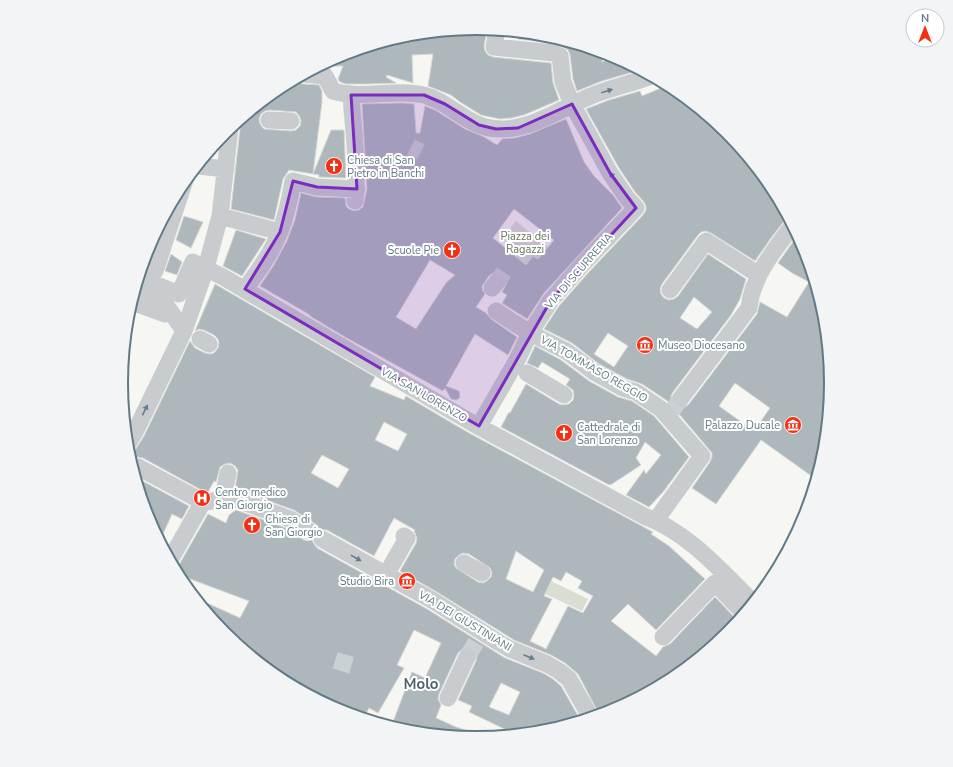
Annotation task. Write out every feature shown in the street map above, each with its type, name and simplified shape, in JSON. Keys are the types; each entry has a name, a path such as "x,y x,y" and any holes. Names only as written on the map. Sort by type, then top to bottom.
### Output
{"street":[{"path":"496,36 494,47 554,53 560,56 563,82 575,102"},
{"path":"314,75 325,76 333,91 353,95 412,93 424,95 445,104 479,125 496,129 518,128 565,109 575,102 644,79"},
{"path":"245,289 264,263 280,232 285,218 293,181 356,195 353,95"},
{"name":"VIA DI SCURRERIA","path":"478,426 517,360 530,333 551,300 636,208 627,198 610,173 575,102"},
{"path":"269,120 290,121"},
{"path":"132,436 193,334 197,294 206,268 220,216 229,138"},
{"path":"204,167 226,169"},
{"path":"171,216 148,272 180,294 193,262 206,268"},
{"path":"220,216 280,232"},
{"path":"668,408 748,308 750,296 759,275 778,243 789,230"},
{"path":"670,290 706,241 759,275"},
{"name":"VIA SAN LORENZO","path":"206,268 245,289 478,426 650,518 692,544 750,599"},
{"path":"141,291 164,302 193,334"},
{"path":"138,304 162,312 193,334"},
{"name":"VIA TOMMASO REGGIO","path":"496,311 530,333 566,351 594,372 623,388 636,392 668,408 702,456 683,484 650,518"},
{"path":"527,373 564,395"},
{"path":"139,467 203,502 231,499 228,473"},
{"name":"VIA DEI GIUSTINIANI","path":"231,499 284,516 315,535 432,600 510,649 547,664 569,679 589,714"},
{"path":"173,555 203,502"},
{"path":"386,575 405,537"},
{"path":"464,563 482,573"},
{"path":"662,637 715,583 741,610"},
{"path":"448,698 467,657"}],"highlighted area":[{"path":"351,95 424,95 445,104 479,125 496,129 518,128 572,104 610,173 636,208 551,300 479,426 245,289 280,232 293,181 317,187 357,189"}],"green space":[{"name":"Piazza dei Ragazzi","path":"516,221 548,247 538,259 533,256 524,268 514,260 520,253 502,238"},
{"path":"551,581 588,599 582,611 545,594"}],"building":[{"path":"486,35 484,46 488,55 493,57 551,63 553,83 559,100 524,115 500,119 481,115 451,95 428,86 433,54 412,55 413,83 387,75 386,77 396,83 346,84 340,82 338,79 343,66 334,66 364,53 409,42 454,36"},
{"path":"518,38 522,38 541,42 518,39"},
{"path":"559,45 589,53 603,59 602,62 606,60 633,72 602,81 577,91 573,79 568,50"},
{"path":"300,83 319,85 322,91 322,102 313,174 289,170 283,179 274,220 231,209 240,129 264,107","holes":["269,110 296,112 300,117 300,126 296,130 291,131 264,129 260,124 259,119 261,114"]},
{"path":"661,88 689,107 706,121 739,154 753,171 784,221 755,261 711,233 706,231 701,232 662,284 660,289 664,298 669,300 674,299 678,296 708,254 746,279 740,299 731,315 673,392 671,396 672,402 679,408 685,407 689,404 757,314 760,302 787,317 809,282 792,273 778,263 794,240 807,271 813,293 822,338 824,361 825,384 822,429 812,477 761,440 716,504 692,488 710,462 712,453 669,402 642,384 627,379 599,364 572,343 544,329 559,306 646,210 644,202 635,192 619,168 586,109 609,100 640,91 642,96","holes":["694,297 712,312 697,329 680,318","608,333 628,346 614,367 594,354","735,383 770,408 754,431 719,406"]},
{"path":"362,104 414,104 416,133 420,133 425,106 435,110 465,129 484,137 497,145 502,139 515,138 530,134 566,119 584,162 594,176 613,195 622,208 544,293 527,319 502,303 507,295 502,292 507,283 504,275 498,272 489,276 482,286 485,294 476,307 517,337 508,355 475,334 446,386 459,391 460,397 456,400 451,399 445,388 443,391 345,337 260,286 274,265 287,241 295,220 301,193 316,197 345,198 346,206 354,211 363,207 367,189","holes":["514,209 554,240 538,259 533,256 526,265 493,238","430,260 455,275 446,283 416,329 396,317"]},
{"name":"Chiesa di San Pietro in Banchi","path":"331,130 344,130 346,178 319,177 319,175 313,174"},
{"path":"184,216 203,222 191,248 176,240"},
{"path":"236,230 266,239 242,276 223,266"},
{"path":"171,254 182,262 177,275 165,271"},
{"path":"215,284 375,377 370,386 404,400 406,396 469,433 653,532 651,534 669,546 705,579 656,630 628,604 611,621 656,656 663,647 670,644 715,597 735,618 706,646 670,673 631,696 597,711 578,674 565,663 551,655 514,640 400,571 416,543 417,538 414,531 415,530 394,518 374,556 327,530 319,530 318,526 294,510 235,489 238,470 230,463 220,467 216,482 214,481 208,492 205,492 143,458 136,457 135,450 144,436 190,341 195,348 205,353 214,353 218,348 218,339 214,335 199,329 195,331","holes":["384,422 407,434 398,451 375,440","322,455 349,469 338,488 311,473","516,551 544,570 533,592 506,579","463,553 469,554 490,568 492,573 491,577 483,583 478,582 456,568 454,564 455,559","566,572 582,581 578,588 593,596 583,613 568,606 546,649 530,641 552,599 544,596 553,577 561,581"]},
{"path":"535,346 561,360 589,381 618,397 632,401 654,416 689,457 663,492 649,507 626,495 644,470 646,474 661,455 645,442 636,458 641,465 609,485 501,427 526,384 559,404 569,404 573,400 573,390 566,385 570,379 542,362 538,368 527,363"},
{"path":"142,481 189,506 182,519 172,514 163,535 146,496"},
{"path":"236,510 286,528 304,540 312,540 317,548 427,609 505,658 543,673 553,679 561,686 579,717 544,725 507,730 469,712 472,706 458,700 477,656 475,651 466,647 458,653 439,694 438,699 441,705 436,718 472,732 431,729 393,722 412,672 425,678 441,643 414,630 397,665 404,668 378,713 369,708 366,714 364,714 322,696 302,685 264,660 230,630 205,602 240,618 249,601 188,578 179,565 208,514 226,523 229,515","holes":["501,683 520,692 509,715 489,707"]}],"tunnel":[{"path":"411,147 421,152"},
{"path":"497,282 504,272"},
{"path":"672,411 681,398"},
{"path":"467,657 482,633"},
{"path":"341,671 348,647"}],"place":[{"name":"Chiesa di San Pietro in Banchi","path":"334,166"},
{"name":"Scuole Pie","path":"452,250"},
{"name":"Museo Diocesano","path":"645,345"},
{"name":"Palazzo Ducale","path":"793,425"},
{"name":"Cattedrale di San Lorenzo","path":"564,433"},
{"name":"Centro medico San Giorgio","path":"202,498"},
{"name":"Chiesa di San Giorgio","path":"252,525"},
{"name":"Studio Bira","path":"407,581"}],"district":[{"name":"Molo","path":"421,684"}]}
